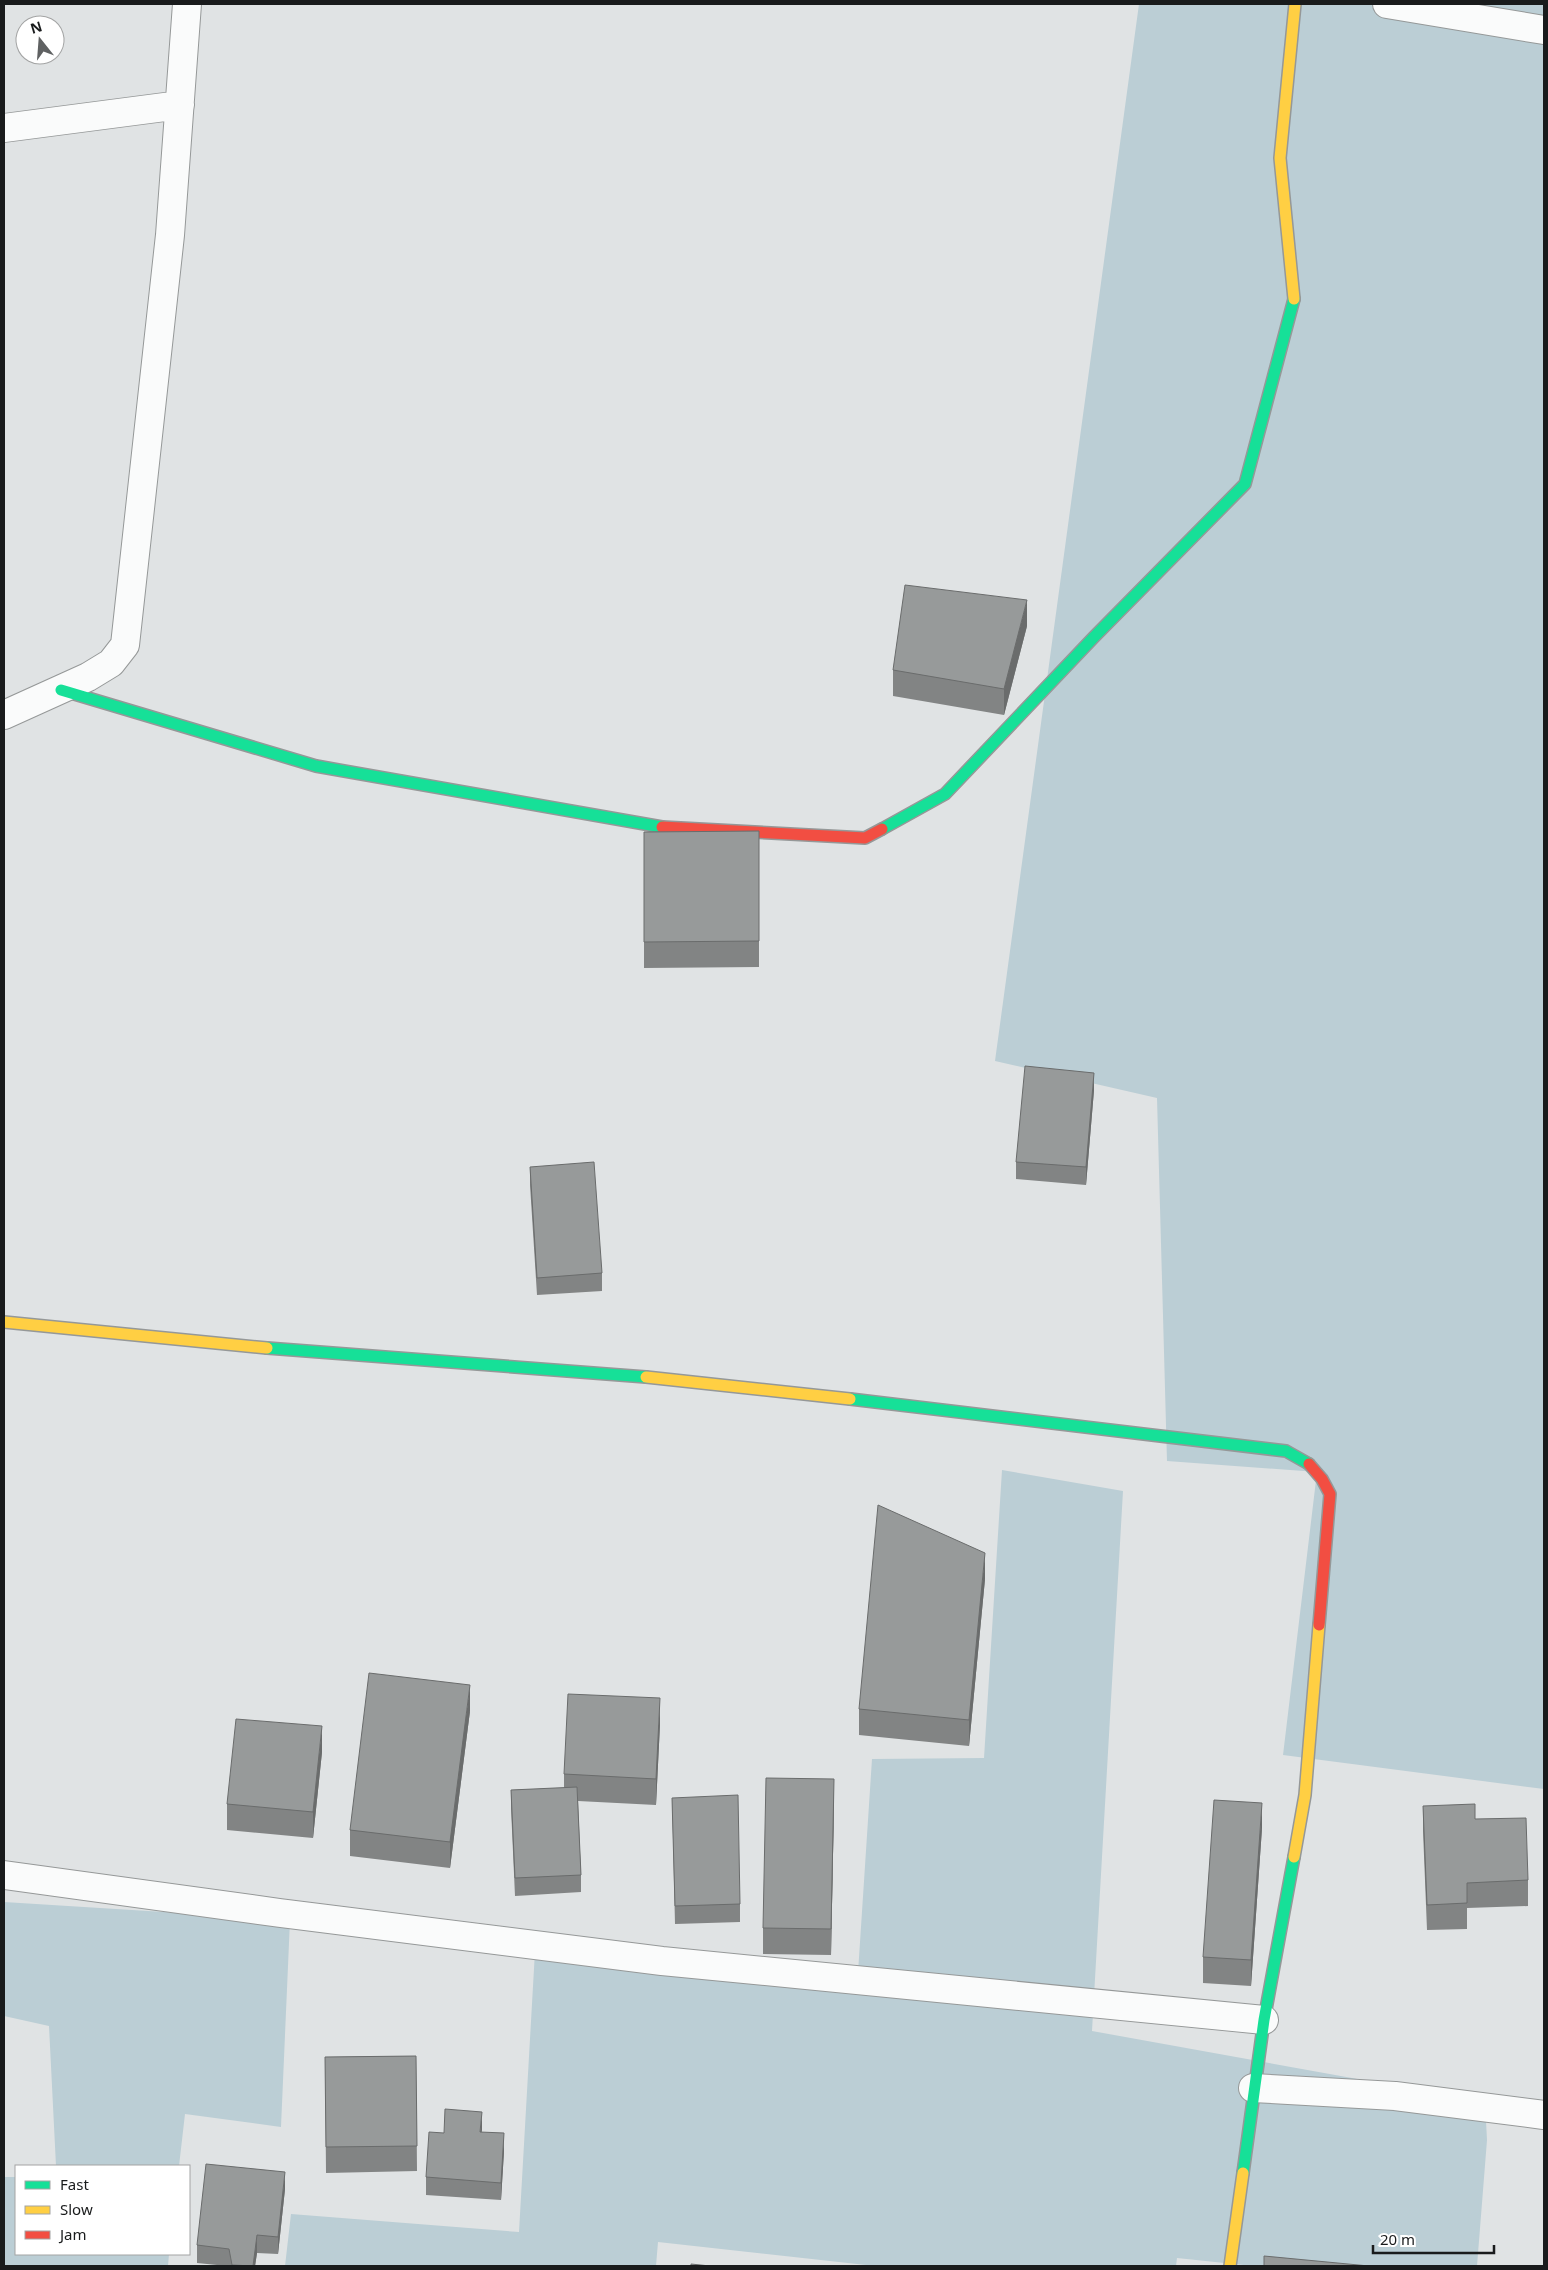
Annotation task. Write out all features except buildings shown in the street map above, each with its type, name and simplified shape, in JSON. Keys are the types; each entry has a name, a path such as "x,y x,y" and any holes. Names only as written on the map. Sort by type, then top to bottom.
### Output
{"street":[{"path":"4,715 61,690 111,663 125,645 170,235 187,4"},
{"path":"61,690 316,766 668,828 864,838 945,794 1094,637 1245,484 1294,298 1280,158 1295,4"},
{"path":"1387,4 1544,30"},
{"path":"4,128 180,105"},
{"path":"4,1322 246,1346 612,1373 1000,1415 1286,1452 1305,1460 1320,1473 1330,1494 1305,1795 1253,2088 1230,2266"},
{"path":"4,1875 280,1913 652,1960 1264,2020"},
{"path":"1253,2088 1394,2096 1544,2115"}],"shaded area":[{"path":"1139,4 1544,4 1544,1789 1283,1755 1317,1472 1167,1461 1157,1098 995,1061"},
{"path":"1002,1470 1123,1491 1092,2031 1485,2102 1487,2140 1477,2266 1253,2266 1177,2258 1176,2266 875,2266 658,2242 656,2266 285,2266 291,2214 519,2232 535,1951 857,1988 872,1759 984,1758"},
{"path":"4,1902 290,1920 281,2127 185,2114 179,2165 56,2165 49,2026 4,2016"},
{"path":"4,2177 15,2177 15,2255 169,2255 168,2266 4,2266"}],"traffic: fast":[{"path":"882,829 945,794 1094,637 1245,484 1294,299"},
{"path":"61,690 316,766 662,827"},
{"path":"267,1348 646,1377"},
{"path":"850,1399 1286,1451 1309,1464"},
{"path":"1243,2173 1264,2020 1294,1857"}],"traffic: slow":[{"path":"1294,299 1280,158 1295,4"},
{"path":"4,1322 267,1348"},
{"path":"646,1377 850,1399"},
{"path":"1294,1857 1305,1795 1319,1625"},
{"path":"1230,2266 1243,2173"}],"traffic: jam":[{"path":"662,827 865,838 882,829"},
{"path":"1309,1464 1322,1479 1330,1494 1319,1625"}]}
